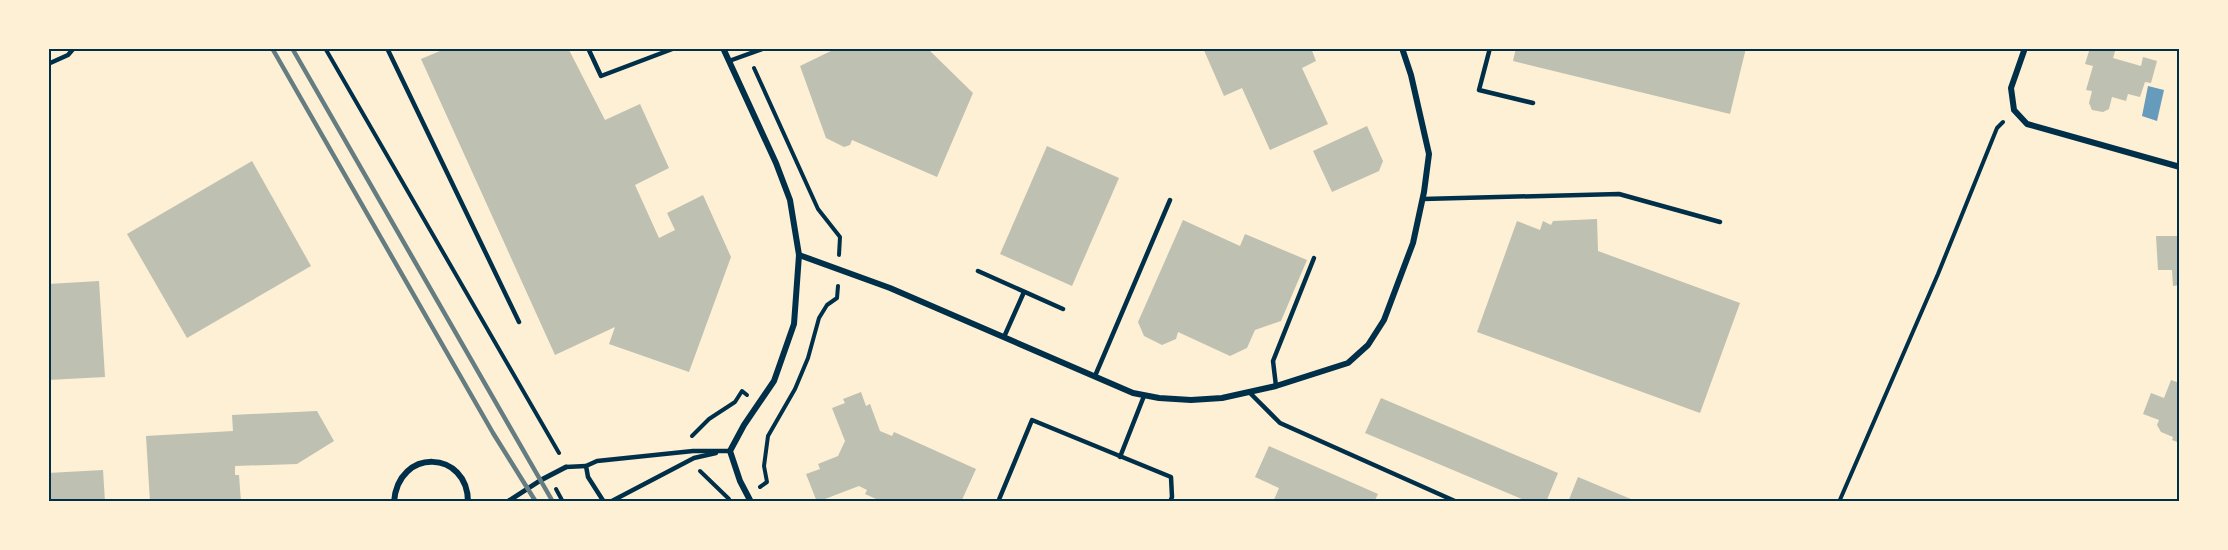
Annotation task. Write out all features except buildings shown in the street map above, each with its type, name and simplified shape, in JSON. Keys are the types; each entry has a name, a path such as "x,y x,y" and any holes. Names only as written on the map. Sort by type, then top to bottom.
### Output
{"street":[{"path":"723,48 776,163 790,200 799,255 794,324 774,381 744,425 730,451 746,495 751,502"},
{"path":"799,255 890,288 1144,396 1191,400 1222,398 1276,387 1348,363 1368,345 1384,320 1413,243 1423,199 1429,154 1411,75 1402,48"},
{"path":"2025,48 2011,88 2014,110 2027,124 2180,167"},
{"path":"394,502 395,489 402,476 413,466 426,462 440,463 453,469 462,479 468,492 468,502"},
{"path":"507,502 566,467"}],"lane":[{"path":"48,64 68,55 74,48"},
{"path":"387,48 519,321"},
{"path":"588,48 601,76 675,48"},
{"path":"652,48 655,56"},
{"path":"729,61 765,48"},
{"path":"1490,48 1479,90 1533,103"},
{"path":"1423,199 1619,194 1720,222"},
{"path":"1095,376 1170,200"},
{"path":"1276,387 1273,361 1314,258"},
{"path":"978,271 1063,309"},
{"path":"1004,337 1024,292"},
{"path":"1249,392 1280,423 1457,502"},
{"path":"1120,457 1144,396"},
{"path":"998,502 1032,420 1171,477 1170,502"},
{"path":"566,467 693,451 730,451"},
{"path":"610,502 694,458 730,451"},
{"path":"586,466 588,477 604,502"}],"path":[{"path":"325,48 566,467"},
{"path":"746,495 767,482 764,466 768,436 795,389 808,358 819,318 827,305 837,298 840,237 818,209 748,54"},
{"path":"1839,502 1938,274 1997,128 2014,110"}],"water":[{"path":"2148,86 2164,90 2157,121 2142,116"}],"railway":[{"path":"272,48 493,433 536,502"},
{"path":"292,48 553,502"}]}
